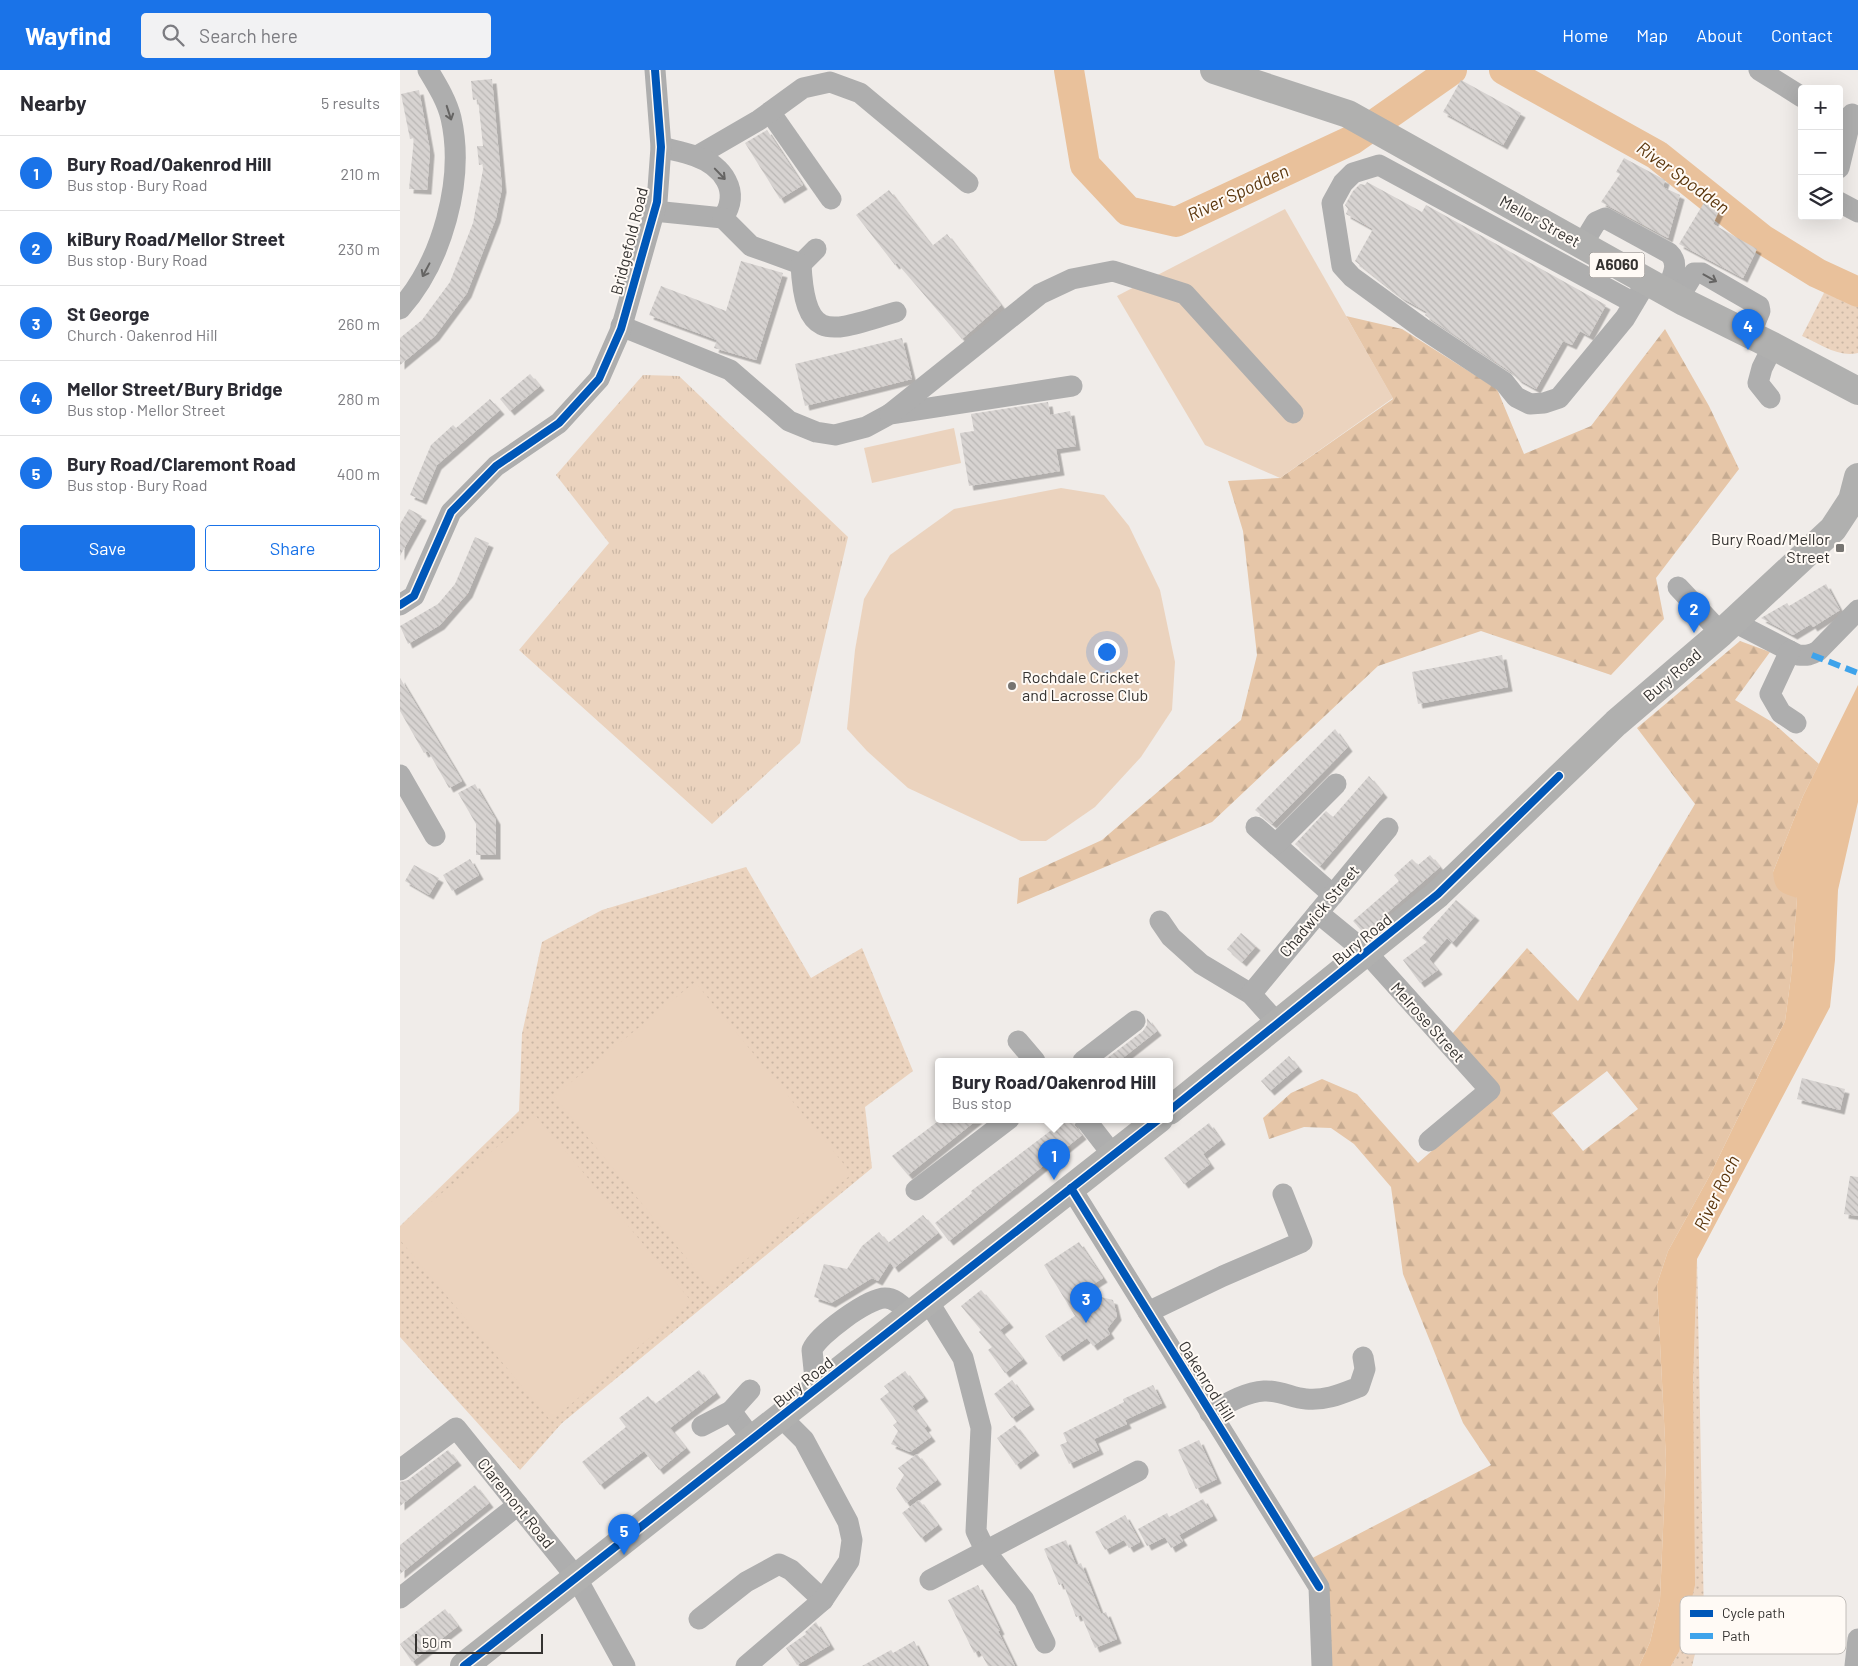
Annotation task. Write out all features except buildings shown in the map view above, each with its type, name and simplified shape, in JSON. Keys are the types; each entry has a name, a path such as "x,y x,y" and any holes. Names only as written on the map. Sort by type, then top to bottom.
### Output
{"main road":[{"name":"Mellor Street","path":"1214,70 1348,114 1582,245 1656,294 1762,340 1858,391"},
{"name":"Bury Road","path":"1173,1108 1438,894 1609,730 1727,627 1833,530 1852,500 1858,477"},
{"name":"Bury Road","path":"464,1666 1154,1123"}],"street":[{"path":"400,309 413,295 431,261 452,201 455,150 451,117 440,88 428,70"},
{"name":"Bridgefold Road","path":"400,605 414,596 451,512 496,466 559,424 599,379 621,328 654,211 661,147 655,70"},
{"path":"1764,71 1798,94"},
{"path":"697,156 770,112 802,88 830,82 860,92 968,183"},
{"path":"770,112 831,199"},
{"path":"1843,148 1850,113"},
{"path":"661,147 697,156 722,173 730,188 731,207 723,218"},
{"path":"1582,245 1596,222 1605,218 1669,253 1674,258 1676,265 1656,294 1625,318 1559,398 1544,403 1530,404 1516,396 1504,382 1422,328 1352,277 1342,266 1332,203 1343,183 1353,172 1379,165 1448,202 1656,294"},
{"path":"1448,202 1461,177"},
{"path":"1843,204 1858,212"},
{"path":"654,211 723,218 751,246 800,264"},
{"path":"800,264 816,248"},
{"path":"800,264 807,308 817,322 828,329 849,326 896,312"},
{"path":"621,328 730,370 788,421 816,432 835,435 866,427 890,414 1040,294 1072,279 1113,271 1185,294 1293,413"},
{"path":"1762,340 1762,368 1758,383 1770,398"},
{"path":"890,414 1072,386"},
{"path":"1678,587 1727,627 1798,655 1812,655 1858,610"},
{"path":"1790,651 1770,694 1772,701 1781,713 1796,723"},
{"path":"400,775 435,836"},
{"path":"1276,844 1336,784"},
{"path":"1256,827 1332,895"},
{"name":"Chadwick Street","path":"1251,994 1388,828"},
{"name":"Melrose Street","path":"1318,913 1367,953 1490,1090 1429,1141"},
{"path":"1160,921 1171,937 1201,964 1251,994 1278,1024"},
{"path":"1087,1058 1135,1021"},
{"path":"1018,1041 1032,1058"},
{"path":"916,1190 1004,1123"},
{"path":"1089,1123 1113,1156"},
{"name":"Oakenrod Hill","path":"1071,1188 1319,1588 1322,1666"},
{"path":"1148,1312 1223,1276 1302,1242 1283,1194"},
{"path":"816,1389 811,1360 814,1345 854,1312 871,1301 884,1298 919,1308 963,1358 981,1428 976,1531 986,1552 1024,1600 1046,1643"},
{"path":"1210,1413 1238,1398 1264,1391 1288,1393 1305,1400 1334,1398 1358,1387 1365,1369 1362,1357"},
{"path":"702,1426 731,1412 750,1390"},
{"path":"731,1412 752,1440"},
{"path":"746,1666 823,1600 849,1562 852,1540 848,1522 804,1440 781,1417"},
{"name":"Claremont Road","path":"400,1470 456,1428 576,1577 625,1666"},
{"path":"930,1580 1138,1471"},
{"path":"400,1598 518,1506"},
{"path":"699,1619 746,1582 779,1564 791,1570 823,1600"},
{"path":"1855,1666 1858,1639"}],"green space":[{"path":"1285,209 1393,398 1280,478 1205,445 1117,296"},
{"path":"1826,289 1858,297 1858,353 1836,352 1802,336"},
{"path":"1346,316 1402,329 1497,389 1524,454 1591,426 1665,329 1709,406 1739,469 1656,578 1664,619 1611,675 1481,631 1378,666 1212,822 1017,904 1019,878 1102,840 1241,720 1257,655 1243,531 1228,481 1280,478 1393,399"},
{"path":"643,375 679,376 848,537 800,743 712,824 519,650 609,543 556,475"},
{"path":"954,428 961,463 872,483 864,448"},
{"name":"Rochdale Cricket and Lacrosse Club","path":"1061,488 1104,495 1129,526 1160,590 1175,662 1172,710 1141,757 1095,807 1046,841 1021,841 908,788 867,751 847,729 855,650 864,599 890,555 954,509"},
{"path":"1740,641 1770,652 1735,700 1772,722 1819,764 1803,796 1773,872 1797,898 1791,976 1785,1021 1710,1175 1668,1251 1657,1284 1666,1460 1660,1599 1650,1642 1639,1666 1326,1666 1321,1600 1299,1565 1491,1465 1463,1423 1403,1274 1391,1187 1354,1144 1331,1128 1304,1127 1269,1139 1263,1118 1291,1093 1322,1079 1357,1094 1418,1163 1498,1093 1452,1034 1527,948 1578,1001 1695,804 1637,728","holes":["1607,1071 1638,1109 1583,1151 1552,1113"]},
{"path":"746,867 811,978 862,948 913,1071 865,1107 872,1168 562,1423 520,1470 400,1337 400,1226 519,1111 522,1034 542,942 602,910"},
{"path":"695,982 852,1174 711,1288 554,1096"},
{"path":"535,1115 692,1302 551,1421 400,1240 400,1228"},
{"path":"1697,1259 1704,1596 1682,1596"},
{"path":"1680,1630 1680,1654 1695,1654 1692,1666 1671,1666 1679,1652"}],"water":[{"name":"River Roch","path":"1858,685 1858,802 1838,890 1835,960 1830,1007 1697,1259 1693,1379 1695,1585 1692,1596 1680,1596 1680,1648 1671,1666 1639,1666 1650,1642 1660,1599 1666,1460 1657,1284 1668,1251 1710,1175 1785,1021 1791,976 1797,898 1779,890 1775,884 1773,872 1803,796"}],"waterway":[{"name":"River Spodden","path":"1069,70 1085,165 1128,211 1176,222 1352,140 1452,70"},
{"name":"River Spodden","path":"1504,70 1657,155 1762,239 1817,273 1858,292"}],"marked path":[{"path":"1812,655 1858,673"}],"cycle path":[{"path":"400,605 414,596 451,512 496,466 559,423 599,379 621,329 657,202 661,147 655,70"},
{"path":"1173,1108 1438,894 1559,776"},
{"path":"464,1666 1154,1123"},
{"path":"1071,1188 1319,1587"}],"place":[{"name":"Mellor Street/Bury Bridge","path":"1748,350"},
{"name":"Bury Road/Mellor Street","path":"1840,548"},
{"name":"kiBury Road/Mellor Street","path":"1694,633"},
{"name":"Rochdale Cricket and Lacrosse Club","path":"1012,686"},
{"name":"Bury Road/Oakenrod Hill","path":"1054,1180"},
{"name":"St George","path":"1086,1323"},
{"name":"Bury Road/Claremont Road","path":"624,1555"}]}
